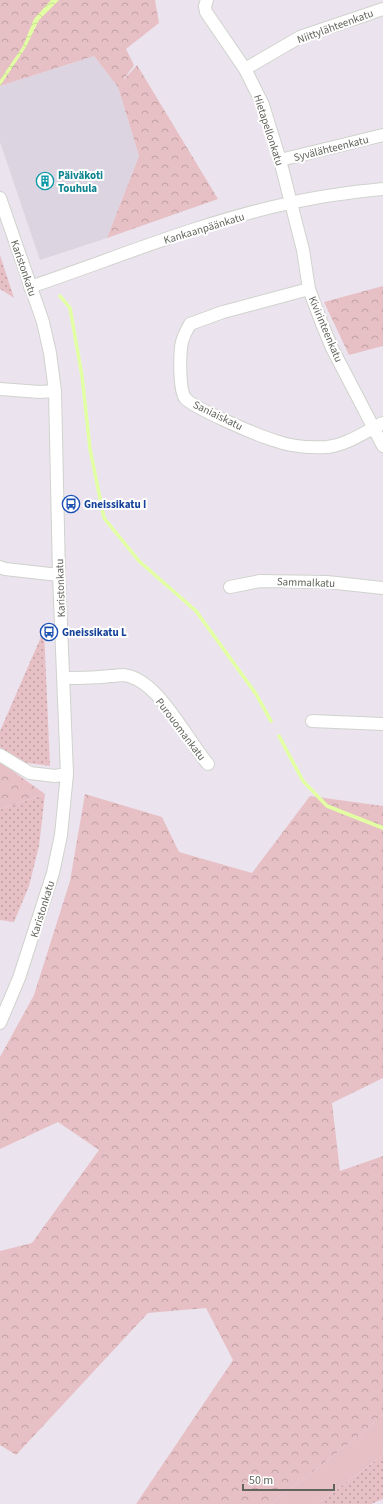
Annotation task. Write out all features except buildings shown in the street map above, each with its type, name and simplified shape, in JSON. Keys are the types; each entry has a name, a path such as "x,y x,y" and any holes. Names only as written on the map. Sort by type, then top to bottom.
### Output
{"street":[{"name":"Hietapellonkatu","path":"207,0 205,6 206,12 245,68 263,105 280,160 290,203"},
{"name":"Niittylähteenkatu","path":"245,68 300,37 383,9"},
{"name":"Syvälähteenkatu","path":"280,160 383,135"},
{"name":"Kankaanpäänkatu","path":"30,287 190,231 290,203 352,192 383,189"},
{"name":"Karistonkatu","path":"0,198 42,322 48,347 55,391 59,575 67,774 61,835 53,873 19,978 0,1023"},
{"name":"Kivirinteenkatu","path":"290,203 303,250 309,289 322,324 332,348 378,425 383,446"},
{"name":"Saniaiskatu","path":"309,289 222,312 202,318 190,324 184,334 181,346 181,390 185,398 197,407 273,441 301,446 328,447 354,439 378,425"},
{"path":"0,389 40,392 55,391"},
{"path":"0,567 5,569 59,575"},
{"name":"Sammalkatu","path":"230,587 260,581 327,582 383,588"},
{"name":"Purouomankatu","path":"64,678 120,675 136,678 166,705 208,764"},
{"path":"312,721 383,724"},
{"path":"0,754 30,773 55,776 67,774"}],"shaded area":[{"path":"94,56 118,87 139,156 107,238 40,260 0,142 0,86"}],"green space":[{"path":"0,0 155,0 159,23 126,49 134,65 122,82 137,65 218,199 107,238 139,156 118,87 94,56 0,86"},
{"path":"0,255 14,298 0,289"},
{"path":"383,286 383,346 349,355 324,302"},
{"path":"44,630 50,766 21,762 0,747 0,731"},
{"path":"0,762 45,794 0,809"},
{"path":"45,794 39,846 29,886 14,922 0,920 0,809"},
{"path":"85,794 162,817 179,852 252,873 310,796 383,806 383,1078 332,1103 340,1171 383,1156 383,1414 360,1435 271,1504 136,1504 233,1360 206,1308 148,1313 16,1455 0,1445 0,1251 32,1243 99,1150 58,1122 0,1149 0,1057 34,995 70,881"},
{"path":"383,1414 383,1455 317,1504 271,1504 360,1435"},
{"path":"383,1455 383,1499 371,1504 317,1504"}],"water":[{"path":"51,0 59,0 39,20 26,47 0,86 0,80 23,46 34,19"}],"waterway":[{"path":"60,296 70,308 82,376 90,449 104,518 139,561 196,611 256,694 271,721"},
{"path":"279,736 303,781 327,806 383,828"}],"place":[{"name":"Päiväkoti Touhula","path":"45,181"},
{"name":"Gneissikatu I","path":"71,504"},
{"name":"Gneissikatu L","path":"49,632"}]}
